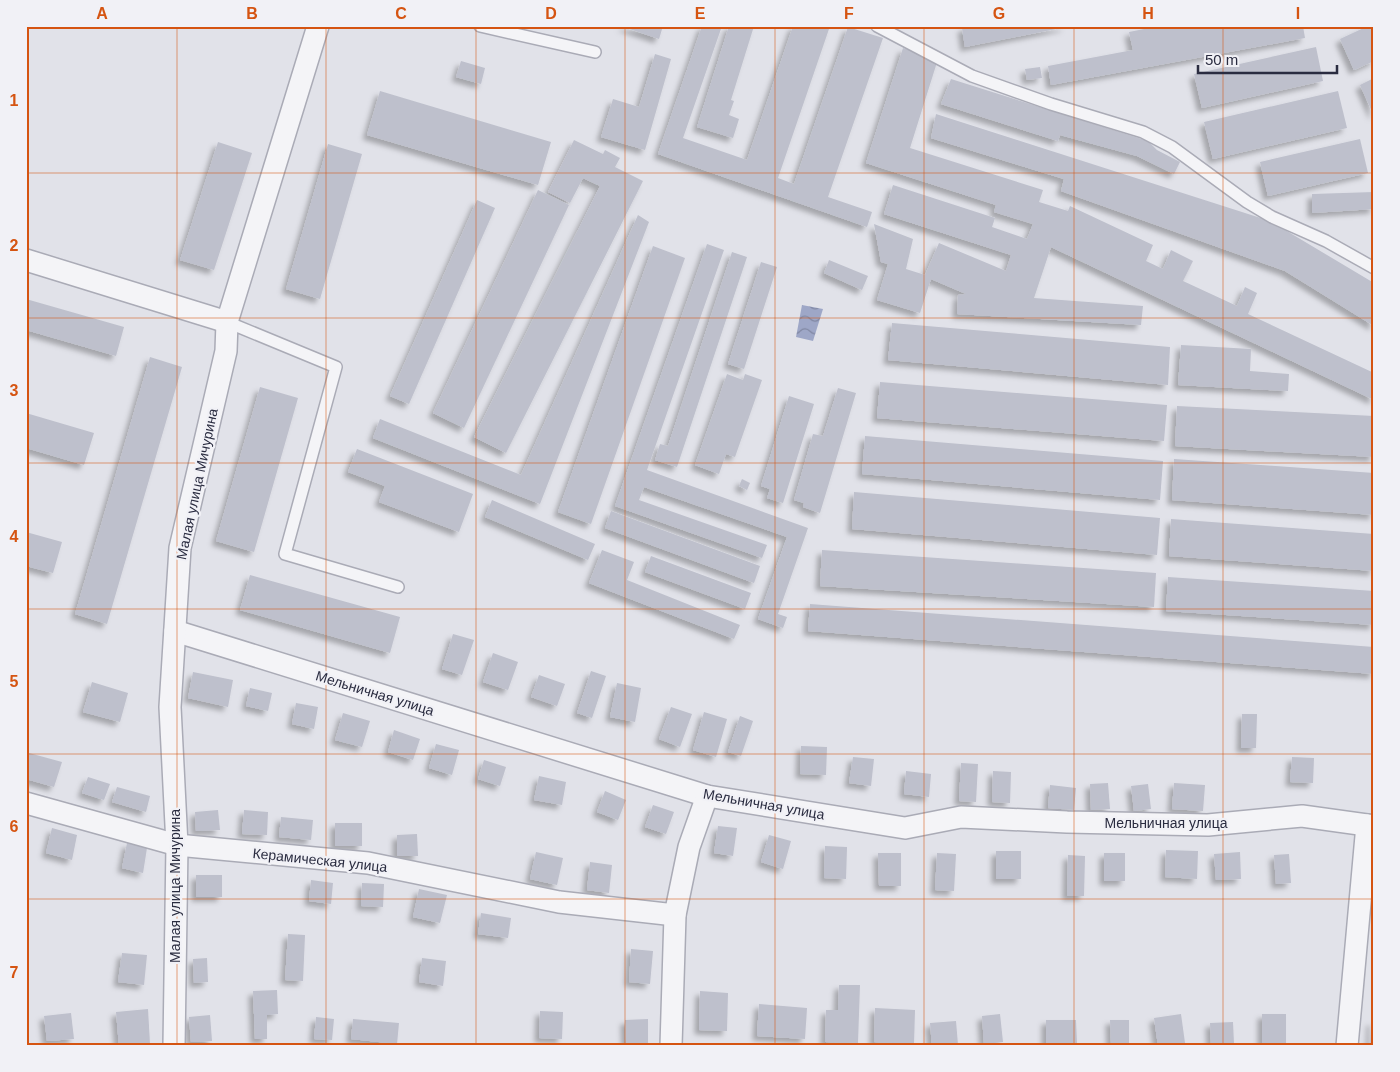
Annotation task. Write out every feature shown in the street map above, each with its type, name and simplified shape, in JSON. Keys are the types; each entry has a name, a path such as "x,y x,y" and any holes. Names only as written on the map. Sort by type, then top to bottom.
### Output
{"street":[{"name":"Малая улица Мичурина","path":"174,1046 177,845 170,706 180,548 226,351 227,322 318,26"},
{"path":"26,260 227,322"},
{"name":"Мельничная улица","path":"175,631 707,796 905,828 961,817 1067,822 1208,825 1302,816 1370,826"},
{"path":"671,1046 675,915 689,847 707,796"},
{"name":"Керамическая улица","path":"26,803 177,845 368,862 559,902 675,915"},
{"path":"1347,1046 1370,826"}],"lane":[{"path":"480,26 594,52"},
{"path":"877,26 972,76 1150,136 1172,146 1246,202 1374,268"},
{"path":"227,322 336,367 285,554 398,586"}],"water":[{"path":"802,305 823,309 813,341 796,337"}],"building":[{"path":"621,26 663,26 659,39"},
{"path":"702,26 722,26 683,138 747,160 793,26 830,26 778,178 794,184 848,27 883,38 828,197 872,212 867,227 658,154"},
{"path":"729,26 754,26 731,100 734,101 729,115 739,119 733,138 697,127"},
{"path":"970,26 1066,27 965,47 962,28"},
{"path":"1159,26 1303,26 1305,38 1051,85 1048,66 1133,50 1129,32"},
{"path":"1368,26 1374,26 1374,61 1354,70 1340,39"},
{"path":"1316,47 1323,81 1202,108 1194,74"},
{"path":"903,48 938,59 910,148 1043,190 1039,202 1068,211 1070,206 1153,245 1146,261 1163,269 1171,250 1193,261 1183,281 1237,306 1245,287 1257,293 1248,314 1374,373 1374,400 1051,247 1034,298 1143,306 1141,325 957,314 958,295 966,294 931,279 920,313 877,300 888,264 881,262 874,224 913,239 906,269 925,275 939,243 1006,271 1011,255 884,214 893,185 995,218 992,227 1027,239 1033,224 994,212 996,205 866,163"},
{"path":"655,54 671,59 645,150 601,137 613,99 639,107"},
{"path":"461,61 485,68 481,84 456,77"},
{"path":"1040,67 1042,78 1027,80 1025,69"},
{"path":"1374,78 1374,116 1360,85"},
{"path":"951,79 1148,141 1157,150 1180,162 1174,174 1137,156 1060,135 1058,141 941,104"},
{"path":"380,91 551,142 538,185 367,135"},
{"path":"1338,91 1347,128 1213,159 1204,122"},
{"path":"936,114 1270,221 1374,283 1374,326 1285,271 1061,191 1064,179 931,138"},
{"path":"1360,139 1368,173 1268,196 1260,162"},
{"path":"574,140 603,154 605,150 620,158 615,167 643,181 506,453 474,437 600,186 583,178 570,203 548,192"},
{"path":"218,142 252,153 214,270 180,260"},
{"path":"328,144 362,154 320,299 286,289"},
{"path":"538,190 569,205 464,428 433,413"},
{"path":"1374,192 1374,209 1312,213 1312,194"},
{"path":"477,200 495,208 409,404 390,396"},
{"path":"638,215 649,222 540,504 373,438 380,419 521,475"},
{"path":"707,244 724,250 647,470 808,528 778,614 787,617 783,628 758,619 787,537 644,487 639,500 767,545 762,558 615,506"},
{"path":"653,246 685,258 591,524 558,512"},
{"path":"732,252 747,257 677,467 655,460 660,444 668,446"},
{"path":"829,260 868,276 862,290 824,273"},
{"path":"761,262 777,267 744,369 728,364"},
{"path":"26,299 124,327 116,356 26,330"},
{"path":"892,323 1170,347 1168,385 888,360"},
{"path":"1181,345 1251,349 1250,371 1289,374 1288,391 1178,385"},
{"path":"150,357 182,367 107,624 75,614"},
{"path":"727,374 743,380 745,374 762,380 735,457 726,454 719,474 695,465"},
{"path":"880,382 1167,405 1164,441 877,418"},
{"path":"260,387 298,398 254,552 216,541"},
{"path":"838,388 856,393 820,513 803,507 804,503 794,500 813,434 823,436"},
{"path":"789,396 814,404 783,503 767,498 770,489 761,486"},
{"path":"1177,406 1374,416 1374,457 1175,446"},
{"path":"26,413 94,433 84,465 26,448"},
{"path":"865,436 1163,461 1160,500 862,474"},
{"path":"357,449 473,494 459,532 379,502 385,486 348,472"},
{"path":"1174,459 1374,473 1374,515 1172,500"},
{"path":"742,479 750,483 747,490 739,486"},
{"path":"854,492 1160,518 1157,555 852,529"},
{"path":"492,500 595,544 588,560 485,517"},
{"path":"611,511 760,566 754,583 605,528"},
{"path":"1171,519 1374,534 1374,571 1169,556"},
{"path":"26,532 62,542 53,573 26,566"},
{"path":"602,550 634,562 627,580 740,625 734,639 589,583"},
{"path":"822,550 1156,573 1154,607 820,586"},
{"path":"651,556 751,593 745,609 645,572"},
{"path":"250,575 400,617 390,653 240,610"},
{"path":"1168,577 1374,591 1374,625 1166,611"},
{"path":"810,604 1374,647 1374,674 808,631"},
{"path":"453,634 474,640 462,675 442,669"},
{"path":"493,653 518,662 508,690 483,682"},
{"path":"591,671 606,676 592,718 577,713"},
{"path":"193,672 233,680 228,707 188,698"},
{"path":"539,675 565,684 557,706 531,697"},
{"path":"92,682 128,693 120,722 83,712"},
{"path":"617,683 641,688 635,722 610,717"},
{"path":"250,688 272,693 268,711 246,706"},
{"path":"296,703 318,707 314,729 292,724"},
{"path":"671,707 692,714 680,747 659,739"},
{"path":"704,712 727,719 716,757 693,750"},
{"path":"343,713 370,721 362,747 335,740"},
{"path":"1242,714 1257,714 1256,748 1241,748"},
{"path":"740,716 753,721 741,756 728,752"},
{"path":"394,730 420,739 413,760 388,752"},
{"path":"436,744 459,750 452,775 429,768"},
{"path":"801,746 827,747 826,775 800,774"},
{"path":"29,753 62,762 54,787 26,779 26,761"},
{"path":"853,757 874,759 871,786 849,783"},
{"path":"1292,757 1314,758 1313,783 1290,782"},
{"path":"484,760 506,767 500,786 478,779"},
{"path":"961,763 978,764 976,802 959,801"},
{"path":"906,771 931,774 929,797 904,794"},
{"path":"993,771 1011,772 1010,803 992,802"},
{"path":"539,776 566,782 562,805 534,800"},
{"path":"88,777 110,784 104,800 82,793"},
{"path":"1108,783 1110,809 1091,810 1090,784"},
{"path":"1174,783 1205,785 1203,811 1172,809"},
{"path":"1148,784 1151,809 1134,811 1131,786"},
{"path":"1050,785 1076,788 1074,810 1048,808"},
{"path":"117,787 150,796 146,812 112,802"},
{"path":"605,791 626,800 618,820 597,812"},
{"path":"653,805 674,812 666,834 645,827"},
{"path":"218,810 220,830 196,831 195,812"},
{"path":"244,810 268,812 267,835 242,834"},
{"path":"281,817 313,820 311,840 279,837"},
{"path":"335,823 362,823 362,846 335,846"},
{"path":"718,826 737,828 733,856 714,853"},
{"path":"52,828 77,835 72,860 46,853"},
{"path":"417,834 418,856 397,856 397,835"},
{"path":"769,835 791,841 783,869 761,862"},
{"path":"127,843 147,848 143,873 122,868"},
{"path":"825,846 847,847 846,879 824,878"},
{"path":"1166,850 1198,851 1197,879 1165,877"},
{"path":"996,851 1021,851 1021,879 996,879"},
{"path":"536,852 563,858 557,885 530,879"},
{"path":"1240,852 1241,879 1216,880 1214,854"},
{"path":"878,853 901,853 901,886 879,886"},
{"path":"937,853 956,854 954,891 935,890"},
{"path":"1104,853 1125,853 1125,881 1104,881"},
{"path":"1289,854 1291,883 1276,884 1274,855"},
{"path":"1068,855 1085,856 1084,896 1067,896"},
{"path":"590,862 612,865 609,893 587,890"},
{"path":"196,875 222,875 222,897 196,897"},
{"path":"311,880 333,883 331,904 309,901"},
{"path":"362,883 384,884 383,907 361,906"},
{"path":"419,889 447,895 440,923 413,917"},
{"path":"481,913 511,918 508,938 478,934"},
{"path":"288,934 305,935 303,981 285,980"},
{"path":"631,949 653,951 650,984 629,982"},
{"path":"122,953 147,955 144,985 118,982"},
{"path":"207,958 208,982 194,983 193,959"},
{"path":"422,958 446,961 443,986 419,982"},
{"path":"839,985 860,985 858,1043 825,1042 826,1010 838,1010"},
{"path":"277,990 278,1014 267,1015 267,1039 255,1039 253,991"},
{"path":"700,991 728,993 727,1031 699,1030"},
{"path":"759,1004 807,1008 805,1039 757,1036"},
{"path":"875,1008 915,1010 914,1044 874,1042"},
{"path":"148,1009 150,1044 119,1046 116,1012"},
{"path":"540,1011 563,1012 562,1039 539,1038"},
{"path":"71,1013 74,1039 47,1041 44,1016"},
{"path":"1000,1014 1003,1042 984,1044 982,1016"},
{"path":"1181,1014 1185,1043 1158,1046 1154,1018"},
{"path":"1262,1014 1286,1014 1286,1045 1262,1046"},
{"path":"210,1015 212,1041 191,1042 189,1017"},
{"path":"316,1017 334,1019 332,1040 314,1039"},
{"path":"353,1019 399,1023 397,1044 351,1039"},
{"path":"648,1019 648,1043 626,1043 625,1020"},
{"path":"1046,1020 1076,1020 1077,1044 1046,1044"},
{"path":"1110,1020 1129,1020 1129,1044 1111,1044"},
{"path":"956,1021 958,1045 932,1046 930,1023"},
{"path":"1371,1021 1374,1021 1374,1046 1370,1046"},
{"path":"1233,1022 1234,1044 1211,1044 1210,1023"}]}
